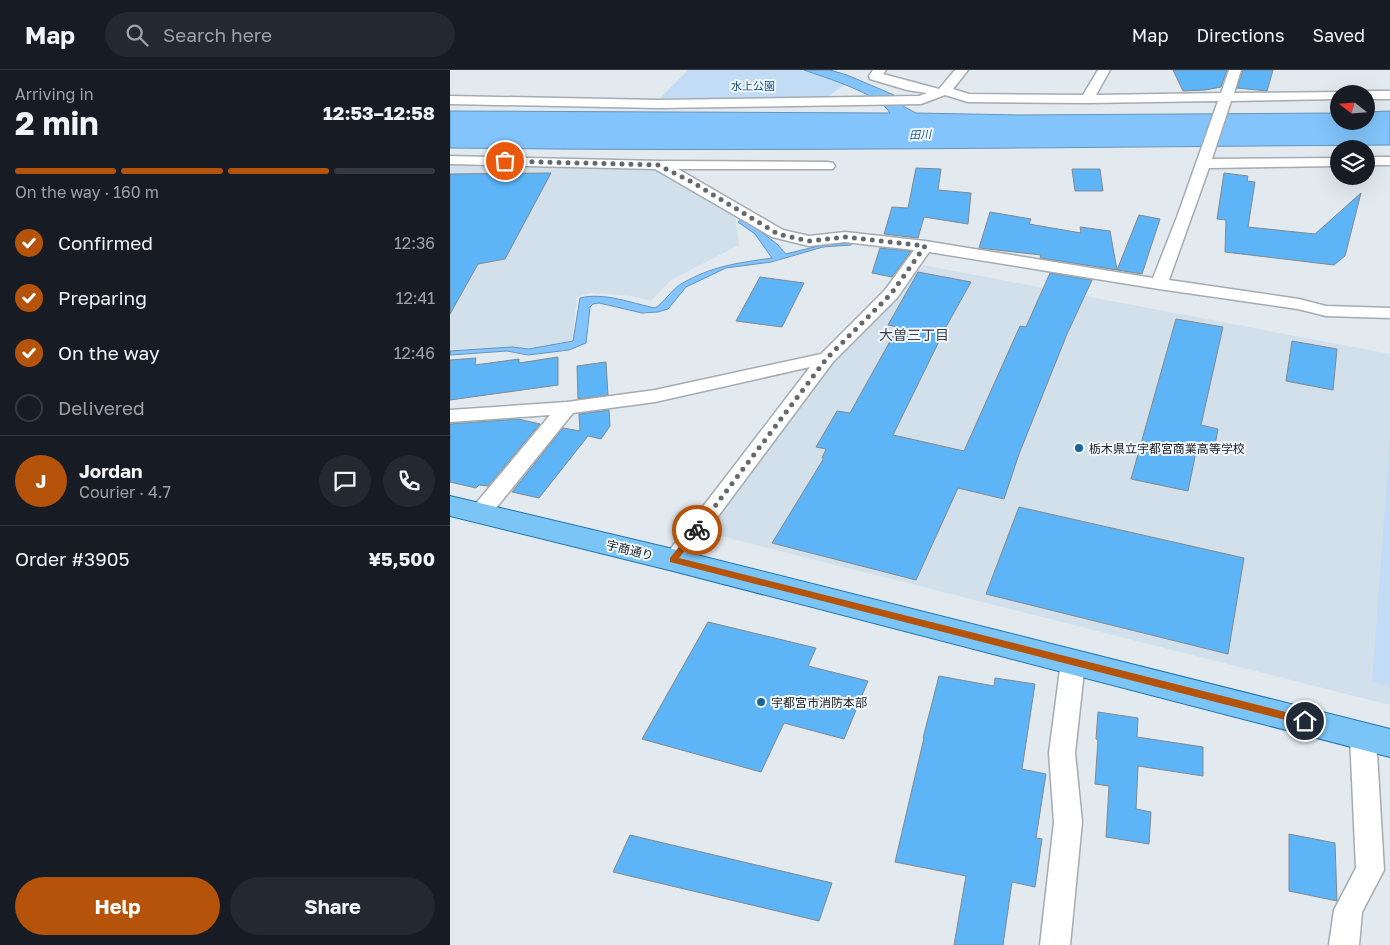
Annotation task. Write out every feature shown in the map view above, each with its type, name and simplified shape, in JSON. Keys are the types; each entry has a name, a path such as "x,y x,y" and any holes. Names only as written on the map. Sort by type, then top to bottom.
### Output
{"main road":[{"name":"宇商通り","path":"450,506 673,560 1376,740"}],"street":[{"path":"450,100 658,104 921,100 944,91 962,70"},
{"path":"1087,99 1104,70"},
{"path":"1159,284 1185,217 1235,70"},
{"path":"873,72 912,87 944,91 968,98 1226,98 1330,95"},
{"path":"1375,95 1390,95"},
{"path":"1204,159 1330,162"},
{"path":"450,160 658,165 828,166"},
{"path":"1375,161 1390,161"},
{"path":"658,165 692,182 778,234 809,241 845,237 925,246 1159,284 1299,304 1390,327"},
{"path":"673,560 827,358 891,294 925,246"},
{"path":"1326,312 1390,313"},
{"path":"450,416 568,408 655,396 827,358"},
{"path":"480,513 568,408"},
{"path":"1054,945 1068,822 1062,753 1073,662"},
{"path":"1344,945 1348,910 1370,870 1376,740"}],"shaded area":[{"path":"450,165 655,169 735,213 739,245 671,280 651,301 632,296 591,293 577,297 572,340 546,347 450,350"},
{"name":"栃木県立宇都宮商業高等学校","path":"923,265 1390,354 1390,705 705,532 831,365 882,314"}],"green space":[{"name":"水上公園","path":"688,70 804,70 846,84 824,99 660,98"},
{"path":"1390,439 1390,686 1372,682"}],"water":[{"name":"田川","path":"804,70 830,70 847,75 894,95 903,106 916,113 1020,115 1330,113 1330,130 1375,130 1375,112 1390,111 1390,145 1375,145 1375,140 1330,140 1330,145 802,149 450,148 450,111 890,113 875,99 838,82"},
{"path":"743,218 777,244 786,254 822,245 852,243 851,245 823,247 771,262 726,268 686,287 668,309 658,312 642,313 599,303 593,304 590,307 586,343 569,350 528,355 507,351 450,355 450,351 512,347 529,349 573,341 580,298 608,297 655,308 681,284 703,273 736,264 772,258 755,234 738,222"}],"building":[{"path":"1173,70 1227,70 1221,87 1183,91"},
{"path":"1243,70 1273,70 1267,91 1237,88"},
{"path":"916,168 941,169 938,190 971,193 968,224 924,217 918,238 884,234 892,207 908,208"},
{"path":"1072,169 1100,169 1103,191 1075,191"},
{"path":"551,173 505,259 478,264 450,314 450,174"},
{"path":"1224,173 1248,176 1247,181 1255,182 1248,227 1315,234 1361,193 1345,256 1334,265 1225,252 1226,220 1217,219"},
{"path":"990,212 1031,219 1029,224 1081,233 1080,227 1110,231 1117,270 1040,258 1041,255 979,248"},
{"path":"1139,215 1160,219 1142,274 1117,270"},
{"path":"880,248 911,251 892,277 872,273"},
{"path":"918,272 971,282 947,325 893,435 964,451 1020,326 1026,327 1050,273 1092,280 1067,334 1019,454 1004,499 958,488 916,580 772,543 824,458 822,458 826,449 816,447 837,411 850,413 898,327 888,325"},
{"path":"760,277 804,283 782,327 736,321"},
{"path":"1176,319 1223,327 1201,425 1218,429 1214,451 1197,447 1188,491 1131,479"},
{"path":"1292,341 1337,349 1333,390 1286,381"},
{"path":"558,357 558,385 450,400 450,360 476,358 475,365 519,359 519,363"},
{"path":"606,362 608,395 578,399 577,366"},
{"path":"609,410 610,426 601,439 588,436 539,498 512,492 563,428 580,431 579,414"},
{"path":"518,419 540,424 488,486 479,485 476,488 450,482 450,424"},
{"path":"1019,507 1244,558 1228,654 986,594"},
{"name":"宇都宮市消防本部","path":"708,622 816,648 808,666 868,681 844,739 784,723 761,772 642,739"},
{"path":"939,676 994,686 995,678 1035,684 1022,769 1046,774 1036,838 1042,839 1035,887 1012,882 1003,945 954,945 966,876 895,862"},
{"path":"1098,712 1138,718 1137,737 1203,747 1203,776 1138,766 1136,809 1151,812 1149,844 1106,837 1109,786 1095,784"},
{"path":"1289,834 1335,843 1337,901 1289,891"},
{"path":"630,835 832,883 819,921 613,872"}],"way so far":[{"path":"505,161 658,165 692,182 778,234 809,241 845,237 925,246 891,294 827,358 697,530"}],"place":[{"name":"栃木県立宇都宮商業高等学校","path":"1079,448"},
{"name":"宇都宮市消防本部","path":"761,702"}],"district":[{"name":"大曽三丁目","path":"914,334"}],"route":[{"path":"697,530 673,560 1305,721"}]}
